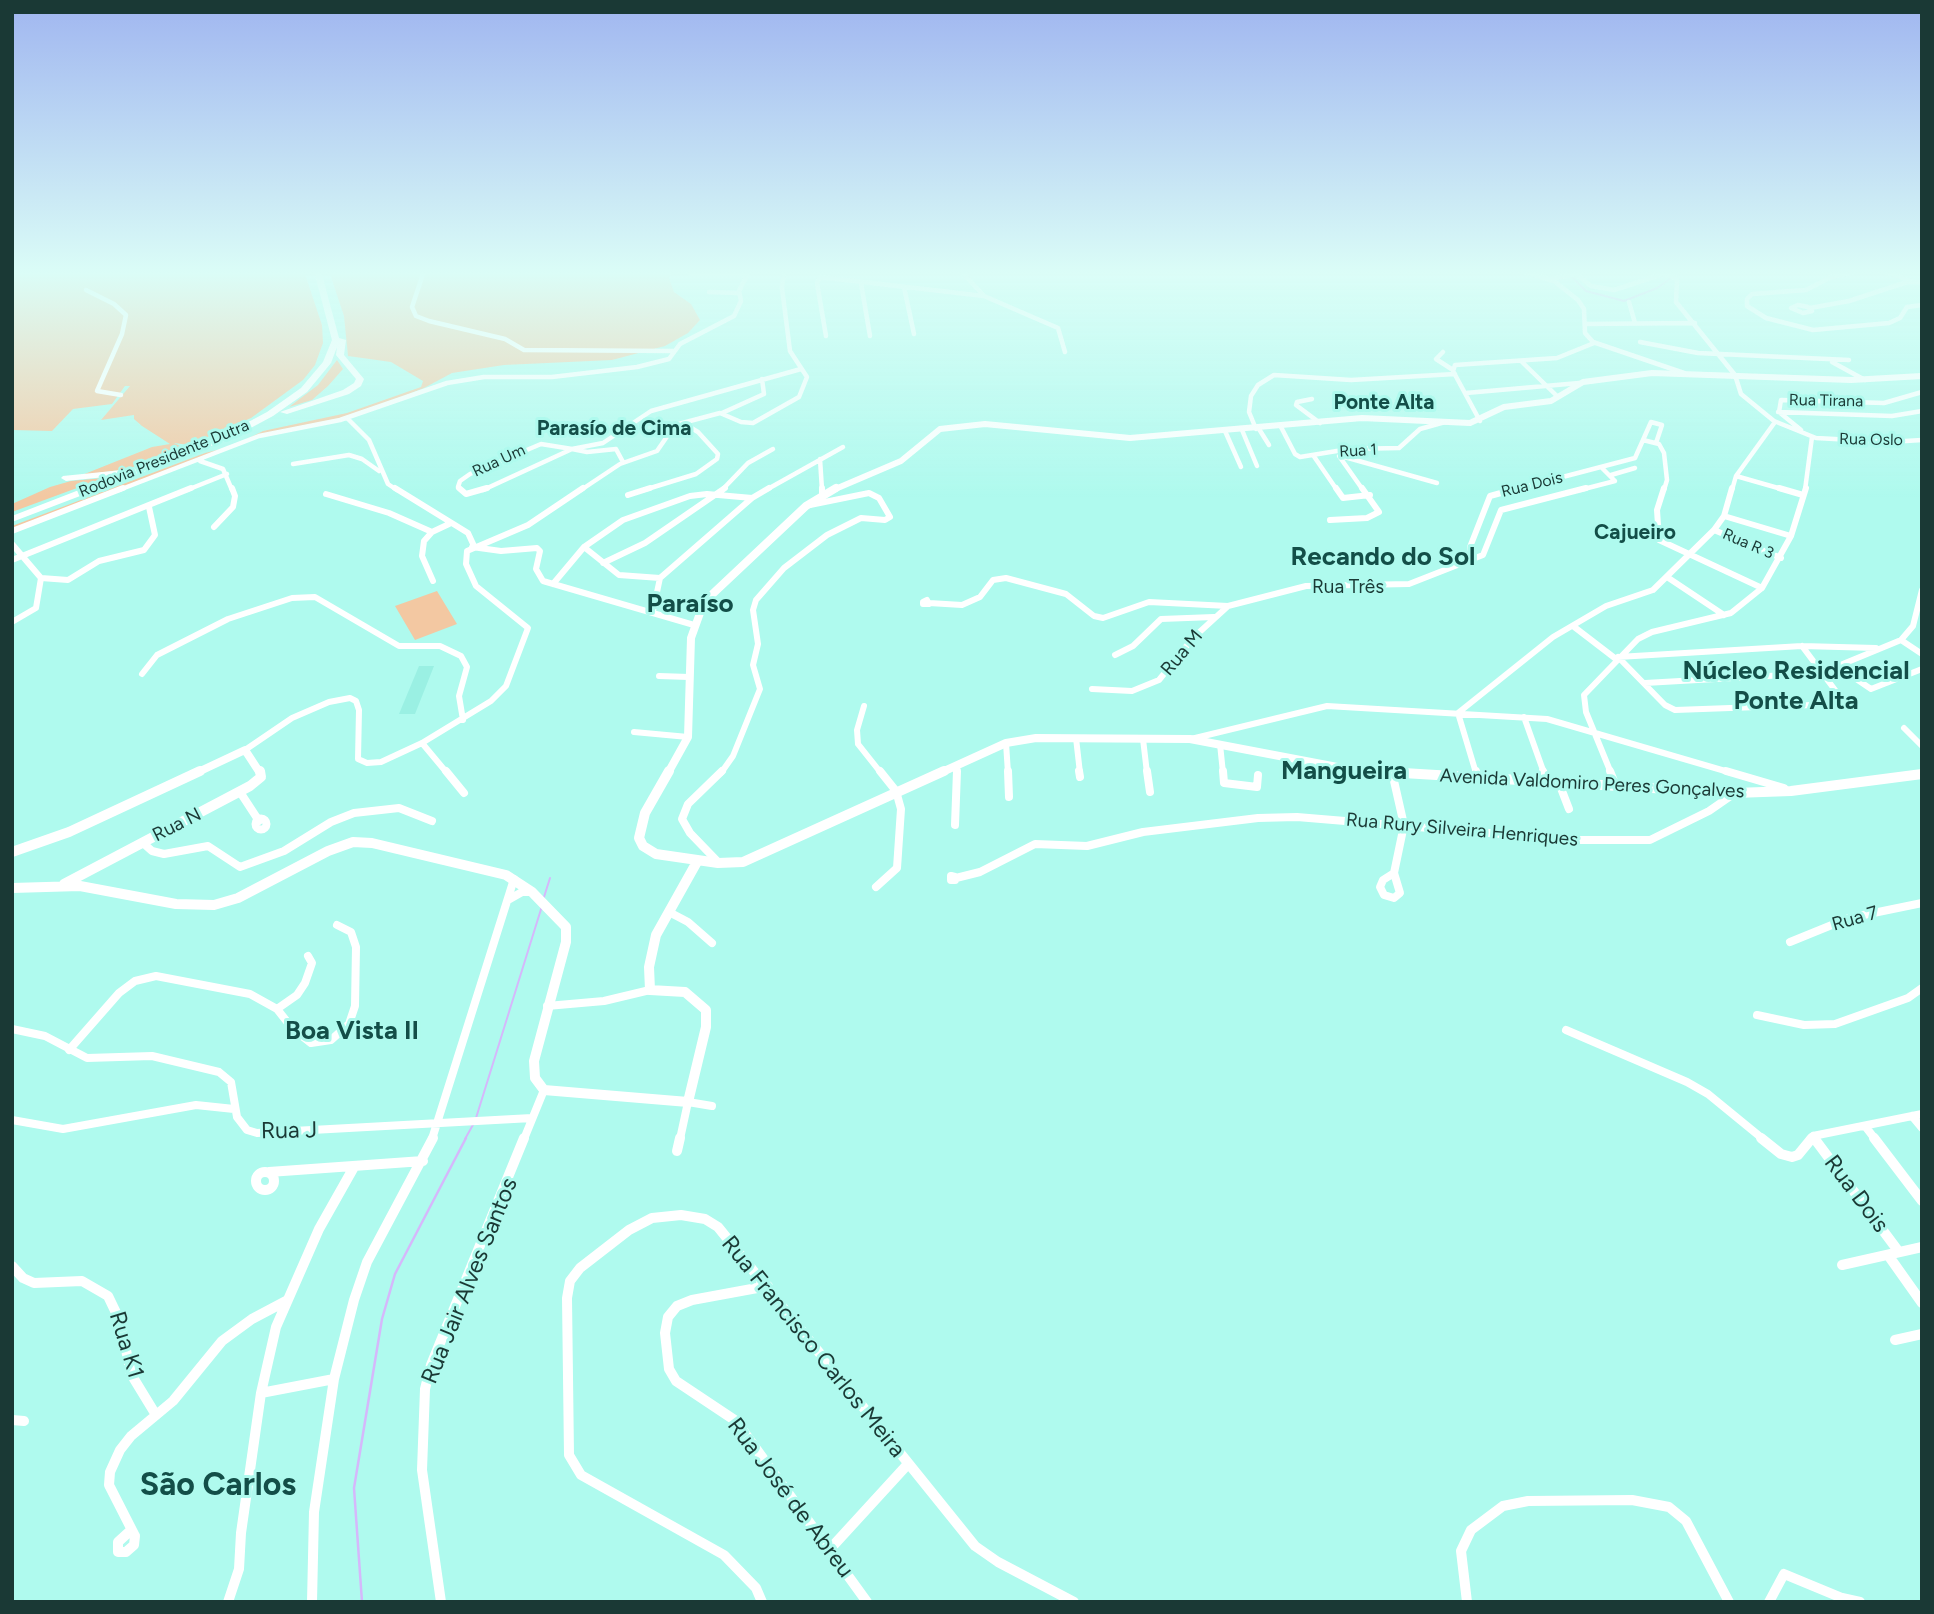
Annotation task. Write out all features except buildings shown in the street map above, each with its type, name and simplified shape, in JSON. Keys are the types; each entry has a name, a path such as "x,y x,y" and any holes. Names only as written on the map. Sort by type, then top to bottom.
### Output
{"highway":[{"name":"Rodovia Presidente Dutra","path":"12,517 240,427 281,402 308,380 324,358 327,346"},
{"name":"Rodovia Presidente Dutra","path":"12,517 229,436 270,415 304,390 327,363 334,346"},
{"path":"79,494 224,443 293,408 345,392 358,384 360,379 340,355 340,346"},
{"path":"66,478 125,472"}],"street":[{"path":"117,346 97,391 121,395"},
{"path":"519,346 528,351 673,355"},
{"path":"12,531 235,447 260,435 347,418 427,389 467,379 548,377 637,366 673,355 684,346"},
{"path":"722,413 740,422 753,423 802,394 807,381 789,346"},
{"path":"1063,346 1065,352"},
{"path":"1454,372 1456,365 1560,357 1586,346"},
{"path":"1604,346 1684,373"},
{"path":"1668,346 1719,354 1830,362 1849,360"},
{"name":"Rua Oslo","path":"1713,346 1735,375 1741,394 1772,420 1821,439 1889,442 1922,440"},
{"path":"1443,352 1436,359 1454,372 1480,421"},
{"path":"1521,361 1558,397"},
{"path":"1830,362 1865,380"},
{"path":"572,449 607,441 651,411 801,369"},
{"path":"1269,445 1249,412 1251,396 1258,385 1274,375 1355,380 1454,372"},
{"name":"Avenida Valdomiro Peres Gonçalves","path":"1922,376 1898,375 1865,380 1652,373 1579,383 1541,404 1504,407 1480,421 1375,418 1258,429 1106,438 1001,425 954,425 936,431 901,461 822,496 806,506 704,602 694,625 689,677 688,737 645,813 639,838 643,846 651,852 718,863 743,862 896,791 1006,744 1028,739 1191,739 1353,770 1735,793 1791,790 1922,774"},
{"path":"12,852 69,832 245,750 292,718 346,698 356,701 359,710 357,755 362,762 381,762 422,743 482,709 506,686 528,628 520,619 483,593 473,581 466,558 473,546 515,532 623,462 657,451 671,429 683,423 722,413 764,394 762,379"},
{"path":"1466,393 1579,383"},
{"name":"Rua Tirana","path":"1811,437 1778,412 1779,402 1788,398 1884,403 1922,393"},
{"path":"1312,398 1297,402 1296,405 1320,423"},
{"path":"1778,412 1892,416 1922,411"},
{"path":"347,418 369,440 380,471 388,484 449,524 468,533 473,546"},
{"path":"1458,713 1539,646 1606,606 1649,593 1667,577 1714,530 1724,516 1736,476 1772,420"},
{"name":"Rua 1","path":"1281,427 1296,455 1313,455 1399,448 1421,429 1445,422"},
{"path":"1656,443 1662,427 1650,422 1643,440 1656,443 1663,449 1667,480 1658,505 1657,537 1661,542 1762,588"},
{"path":"628,495 696,474 717,460 718,455 698,432 683,423"},
{"path":"1242,430 1257,466"},
{"path":"1225,431 1241,467"},
{"path":"1616,786 1593,731 1584,695 1638,639 1651,632 1736,611 1762,588 1791,536 1810,467 1811,437"},
{"name":"Rua Dois","path":"1472,560 1470,547 1487,499 1497,493 1602,468 1638,455 1643,440"},
{"name":"Rua Um","path":"572,449 477,493 466,494 460,490 458,484 467,476 534,446 549,444 590,452 616,449 623,462"},
{"path":"653,611 660,578 752,498 843,447"},
{"path":"603,563 645,542 729,486 748,463 773,449"},
{"path":"1330,452 1437,483"},
{"path":"293,464 349,455 380,471"},
{"path":"1313,455 1344,499 1370,495"},
{"path":"1330,520 1377,515 1379,510 1339,456"},
{"path":"820,459 822,496"},
{"path":"197,461 215,464 227,474 236,503 214,527"},
{"path":"1502,510 1614,482 1615,479 1602,468"},
{"path":"1611,475 1635,468"},
{"path":"12,561 227,474"},
{"path":"1736,476 1803,495"},
{"path":"718,863 682,819 688,804 720,774 733,756 760,689 753,665 758,644 753,610 755,600 784,568 827,535 860,518 885,520 890,517 879,498 869,493 806,506"},
{"path":"326,494 372,507 432,532"},
{"path":"553,584 584,547 630,516 694,495 752,498"},
{"path":"1487,499 1502,510"},
{"path":"12,544 41,578 68,580 99,561 134,554 148,548 155,536 149,507"},
{"path":"1472,560 1484,554 1502,510"},
{"path":"1724,516 1791,536"},
{"path":"433,581 422,556 424,541 432,532 449,524"},
{"name":"Rua R 3","path":"1714,530 1781,558"},
{"path":"473,546 501,551 537,548 540,551 536,564 537,574 542,581 694,625"},
{"path":"584,547 619,575 660,578"},
{"name":"Rua Três","path":"929,603 962,605 980,597 993,580 1006,578 1060,592 1075,599 1094,616 1103,618 1149,602 1228,606 1306,586 1404,585 1472,560"},
{"path":"1667,577 1724,615"},
{"path":"12,622 36,608 41,578"},
{"path":"1645,683 1821,673 1901,640 1913,626 1922,590"},
{"path":"142,674 158,655 228,619 280,601 310,596 324,600 399,646 440,646 461,656 467,667 459,696 463,720"},
{"name":"Rua M","path":"1092,689 1132,691 1162,678 1177,655 1213,617 1228,606"},
{"path":"1115,655 1137,642 1161,619 1213,617"},
{"path":"1573,626 1617,658 1665,705 1675,710 1841,704 1841,698 1802,646"},
{"path":"1913,626 1922,629"},
{"path":"1901,640 1922,654"},
{"path":"1617,658 1802,646 1878,648"},
{"path":"1837,666 1871,689 1922,669"},
{"path":"659,676 689,677"},
{"path":"864,706 857,730 858,744 896,791 901,808 900,857 897,867 876,887"},
{"path":"1191,739 1327,706 1524,717 1561,721 1791,790"},
{"path":"1458,713 1478,778"},
{"path":"1524,717 1547,782"},
{"path":"1904,728 1922,746"},
{"path":"634,732 688,737"},
{"path":"1076,738 1080,777"},
{"path":"1143,739 1150,792"},
{"path":"422,743 464,793"},
{"path":"1006,744 1009,797"},
{"path":"1220,744 1223,783 1258,787 1258,775"},
{"name":"Rua N","path":"61,885 240,792 262,775 245,750"},
{"path":"955,825 957,766"},
{"path":"1392,772 1404,825 1394,873"},
{"path":"1559,783 1569,809"},
{"path":"1764,783 1769,792"},
{"path":"240,792 258,821"},
{"name":"Rua Rury Silveira Henriques","path":"956,878 980,872 1035,844 1087,846 1143,832 1219,822 1297,817 1573,840 1650,840 1709,811 1735,793"},
{"path":"143,843 152,851 164,854 208,846 231,864 240,867 284,851 331,822 354,813 399,808 432,821"},
{"path":"12,888 61,885 88,887 176,904 222,904 328,851 354,842 372,843 514,878 565,924 567,932 533,1068 535,1078 544,1090 712,1106"},
{"path":"650,990 649,967 653,945 706,849"},
{"path":"88,887 86,878 97,866"},
{"path":"312,1602 314,1512 334,1379 367,1262 423,1161 438,1124 514,878"},
{"path":"506,904 519,892 533,893"},
{"name":"Rua 7","path":"1790,942 1849,918 1922,903"},
{"path":"669,912 688,922 712,943"},
{"path":"69,1050 119,993 148,977 174,978 242,991 259,997 277,1009 292,1028 314,1044 336,1038 349,1024 355,1006 356,947 351,932 337,925"},
{"path":"277,1009 297,995 305,983 311,967 308,956"},
{"path":"1757,1015 1804,1025 1835,1024 1908,998 1922,988"},
{"path":"547,1006 604,1001 650,990 685,992 698,1000 706,1010 706,1027 677,1151"},
{"name":"Rua J","path":"12,1029 38,1033 69,1050 93,1059 152,1056 209,1068 224,1074 231,1082 234,1109 247,1130 263,1134 532,1118"},
{"path":"1566,1030 1688,1082 1708,1094 1782,1154 1796,1156 1813,1136 1917,1115 1922,1128"},
{"name":"Rua Jair Alves Santos","path":"441,1602 422,1470 425,1389 435,1354 544,1090"},
{"path":"12,1120 63,1129 196,1104 234,1109"},
{"path":"1865,1126 1922,1201"},
{"name":"Rua Dois","path":"1813,1136 1899,1252"},
{"path":"269,1172 423,1161"},
{"path":"228,1602 239,1569 241,1532 261,1393 276,1327 354,1167"},
{"name":"Rua Francisco Carlos Meira","path":"762,1602 756,1588 724,1555 701,1540 632,1506 575,1469 569,1455 567,1298 570,1281 580,1268 642,1223 671,1216 712,1223 768,1286 907,1465 975,1546 998,1562 1074,1602"},
{"path":"1842,1265 1922,1247"},
{"name":"Rua Dois","path":"1888,1255 1922,1303"},
{"name":"Rua K1","path":"12,1266 23,1278 34,1283 82,1281 108,1296 117,1313 131,1374 156,1415"},
{"name":"Rua José de Abreu","path":"768,1286 692,1300 677,1306 666,1324 669,1369 677,1381 736,1421 831,1548 867,1602"},
{"path":"135,1535 111,1492 109,1479 124,1443 184,1390 222,1341 252,1319 287,1301"},
{"path":"1895,1340 1922,1334"},
{"path":"261,1393 334,1379"},
{"path":"831,1548 907,1465"},
{"path":"1467,1602 1461,1550 1471,1530 1484,1518 1503,1506 1528,1501 1619,1500 1659,1504 1686,1521 1729,1602"},
{"path":"1769,1602 1784,1574 1802,1579 1842,1598 1860,1602"}],"shaded area":[{"path":"12,346 322,346 315,365 303,380 251,418 189,445 174,443 180,446 174,451 128,469 82,475 152,447 170,444 142,426 134,419 134,415 101,420 130,386 125,386 112,404 73,409 52,431 12,430"},
{"path":"347,346 664,346 612,360 504,365 452,373 384,404 338,419 260,435 231,448 12,529 12,526 205,453 233,446 263,431 347,413 421,387 423,381 391,362 348,356"},
{"path":"337,360 343,369 328,386 312,400 289,407 318,385"},
{"path":"104,478 12,512 12,504 50,487 71,481"},
{"path":"437,591 457,624 415,640 395,606"},
{"path":"419,666 434,666 415,714 399,714"}],"waterway":[{"path":"544,897 550,878"},
{"path":"476,1118 542,906"},
{"path":"465,1139 474,1123"},
{"path":"362,1602 354,1488 382,1319 395,1274 466,1138"}],"district":[{"name":"Ponte Alta","path":"1384,403"},
{"name":"Parasío de Cima","path":"614,429"},
{"name":"Cajueiro","path":"1635,533"},
{"name":"Recando do Sol","path":"1383,557"},
{"name":"Paraíso","path":"690,604"},
{"name":"Núcleo Residencial Ponte Alta","path":"1796,686"},
{"name":"Mangueira","path":"1344,771"},
{"name":"Boa Vista II","path":"352,1031"},
{"name":"São Carlos","path":"218,1486"}]}
